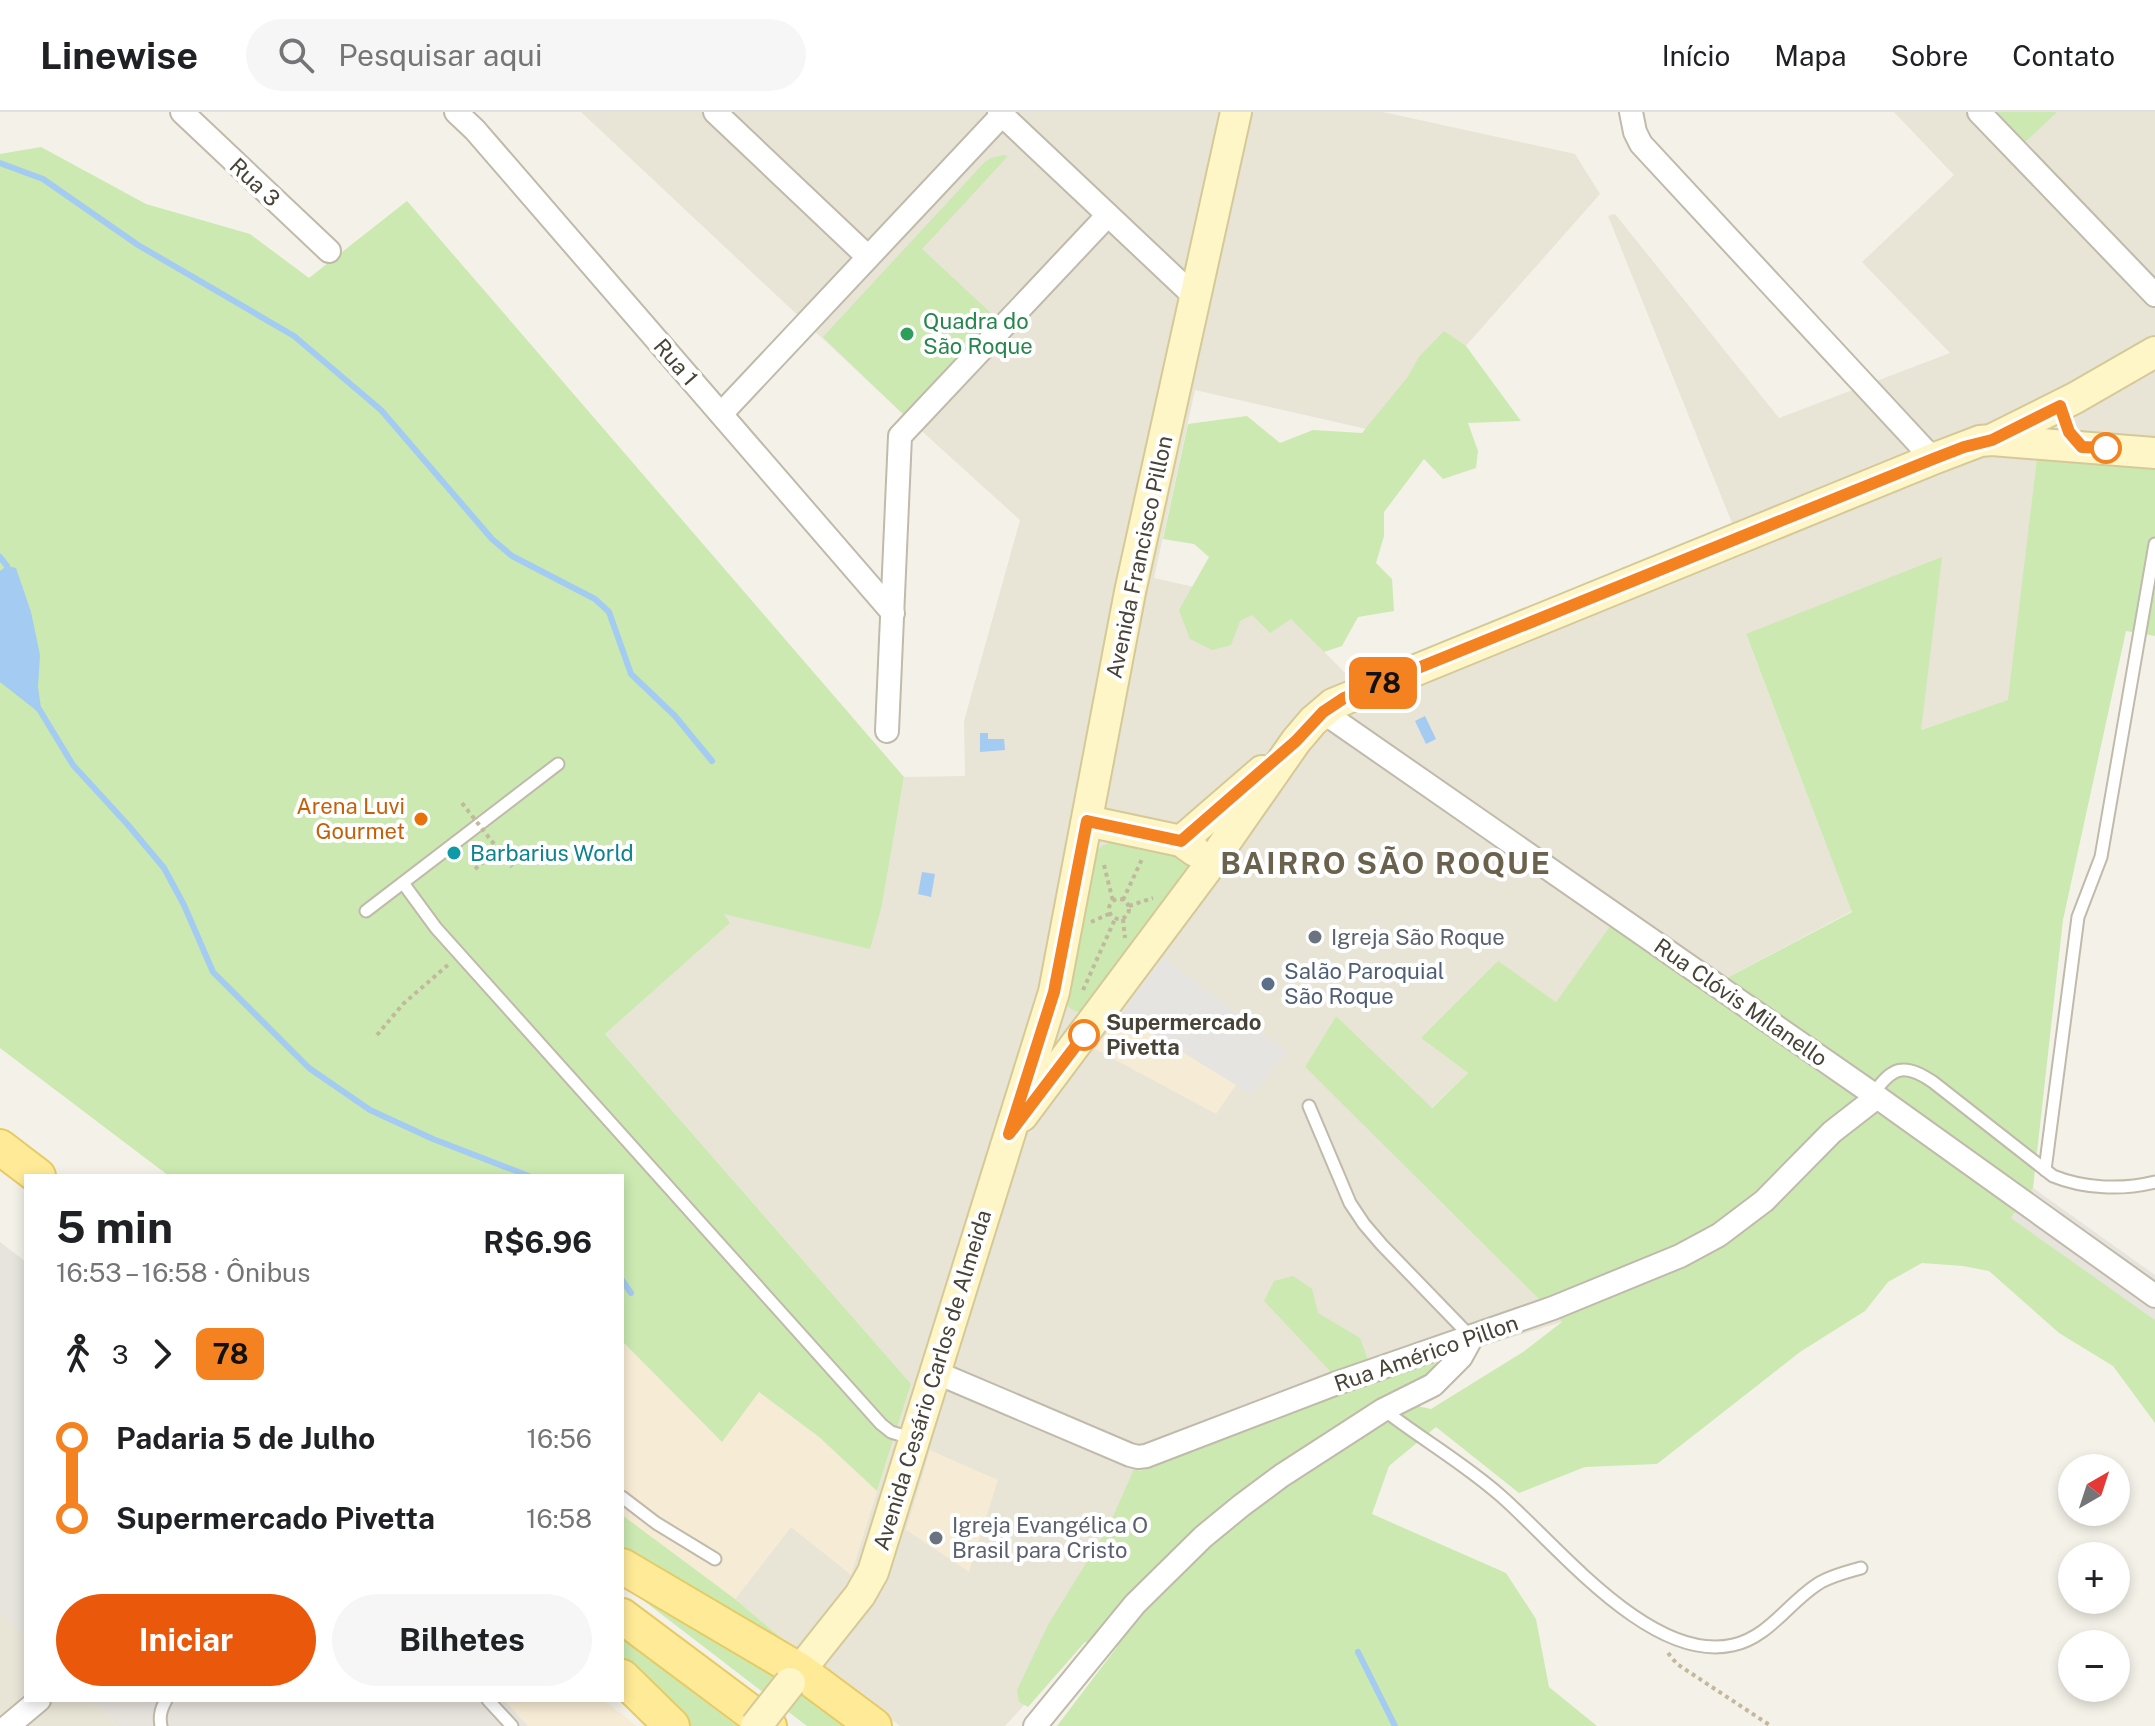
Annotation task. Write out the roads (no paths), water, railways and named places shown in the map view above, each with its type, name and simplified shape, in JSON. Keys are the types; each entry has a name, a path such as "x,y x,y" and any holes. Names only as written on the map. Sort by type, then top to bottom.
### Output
{"main road":[{"path":"0,1147 35,1174"},
{"path":"624,1567 874,1726"},
{"path":"624,1617 769,1726"},
{"path":"624,1679 672,1726"}],"street":[{"name":"Rua 3","path":"182,112 329,251"},
{"name":"Rua 1","path":"456,112 475,130 893,613"},
{"path":"715,112 868,257"},
{"name":"Avenida Francisco Pillon","path":"1050,1003 1130,592 1236,112"},
{"path":"1631,112 1641,144 1933,459"},
{"path":"1979,112 2155,295"},
{"path":"721,414 1001,114 1195,297"},
{"path":"887,731 900,436 1108,215"},
{"path":"1181,841 1296,741 1323,712 1344,698 1933,459 1992,440 2155,352"},
{"path":"2061,405 2073,420 2071,444"},
{"path":"1992,440 2155,453"},
{"name":"Rua Clóvis Milanello","path":"1323,712 1875,1096 2155,1296"},
{"path":"1009,1134 1206,870 1296,741"},
{"path":"1087,821 1181,841 1195,850 1206,870"},
{"path":"1050,1003 1066,1023 1091,1025"},
{"name":"Avenida Cesário Carlos de Almeida","path":"756,1726 870,1579 1050,1003"},
{"name":"Rua Américo Pillon","path":"935,1372 1138,1457 1163,1451 1337,1383 1553,1308 1680,1256 1719,1235 1764,1201 1832,1132 1875,1096"},
{"path":"1035,1726 1135,1604 1203,1537 1281,1476 1383,1410 1433,1385 1461,1357 1472,1337"},
{"path":"8,1726 37,1702"}],"lane":[{"path":"2045,1170 2078,917 2101,857 2155,544"},
{"path":"366,911 558,764"},
{"path":"403,883 436,928 881,1424 891,1432 914,1439"},
{"path":"1875,1096 1887,1076 1905,1069 1923,1075 2045,1170 2067,1182 2128,1187 2155,1182"},
{"path":"1309,1106 1350,1203 1364,1224 1472,1337"},
{"path":"1383,1410 1480,1478 1578,1571 1636,1618 1681,1641 1707,1648 1735,1645 1762,1632 1819,1583 1861,1568"},
{"path":"624,1499 656,1523 715,1559"},
{"path":"161,1726 159,1718 165,1702"},
{"path":"490,1702 512,1726"}],"water":[{"path":"7,566 16,568 31,612 40,655 38,687 42,715 0,682 0,571"},
{"path":"1425,716 1436,739 1426,744 1415,721"},
{"path":"980,733 988,733 988,739 1004,739 1005,750 980,752"},
{"path":"922,872 935,874 931,897 918,894"}],"waterway":[{"path":"0,163 43,179 138,245 294,336 381,410 492,539 512,556 595,599 609,612 631,674 675,716 712,761"},
{"path":"0,557 8,571"},
{"path":"39,709 73,765 164,868 213,972 309,1068 370,1110 433,1139 524,1174"},
{"path":"624,1283 631,1293"},
{"path":"1358,1652 1395,1726"}],"place":[{"name":"Quadra do São Roque","path":"907,334"},
{"name":"Arena Luvi Gourmet","path":"421,819"},
{"name":"Barbarius World","path":"454,853"},
{"name":"Igreja São Roque","path":"1315,937"},
{"name":"Salão Paroquial São Roque","path":"1268,984"},
{"name":"Supermercado Pivetta","path":"1084,1035"},
{"name":"Igreja Evangélica O Brasil para Cristo","path":"936,1538"}],"district":[{"name":"BAIRRO SÃO ROQUE","path":"1386,863"}]}
